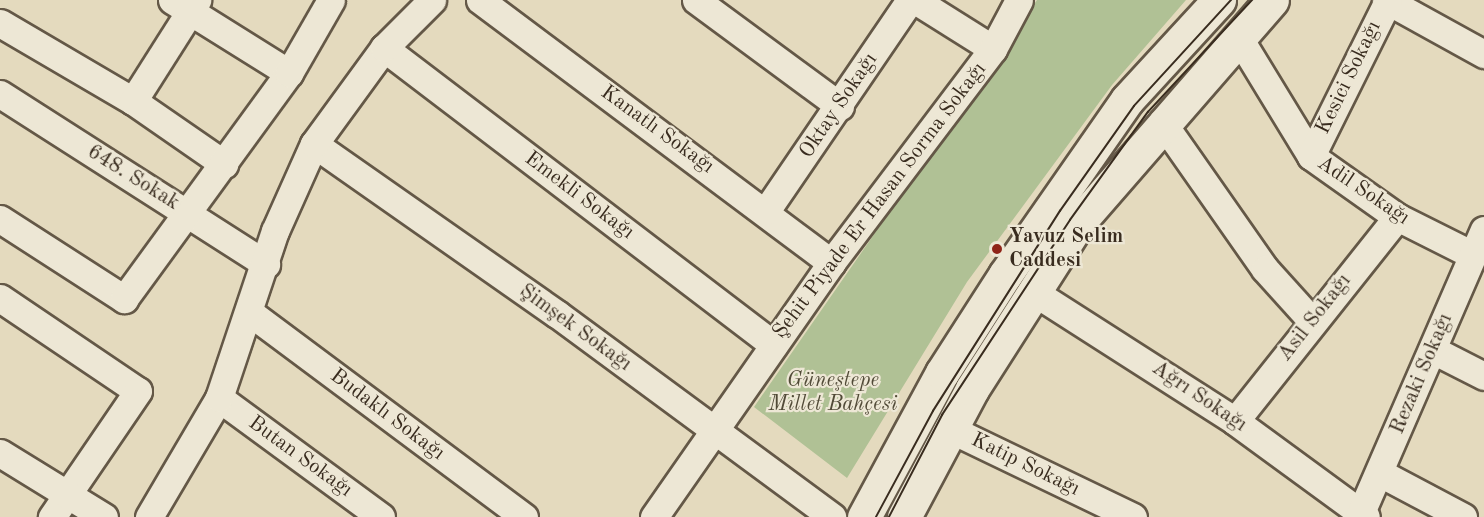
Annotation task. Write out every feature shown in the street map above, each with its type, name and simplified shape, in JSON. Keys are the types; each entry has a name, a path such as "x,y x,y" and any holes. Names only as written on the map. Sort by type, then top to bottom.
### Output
{"main road":[{"path":"864,517 942,374 1005,275 1127,100 1219,0"},
{"path":"904,517 950,429 1032,291 1079,222 1162,122 1272,0"}],"street":[{"path":"0,219 124,298 289,73 331,0"},
{"path":"156,514 219,398 266,264 274,231 314,144 384,48 432,0"},
{"name":"Kanatlı Sokağı","path":"480,0 766,211 831,263"},
{"path":"696,0 840,106"},
{"name":"Oktay Sokağı","path":"766,211 840,106 910,0"},
{"path":"915,0 993,50"},
{"name":"Şehit Piyade Er Hasan Sorma Sokağı","path":"654,517 831,263 993,50 1019,0"},
{"path":"1387,1 1484,54"},
{"name":"Kesici Sokağı","path":"1311,156 1387,1"},
{"path":"133,101 187,4 289,73"},
{"path":"0,23 133,101 224,164"},
{"name":"Adil Sokağı","path":"1239,38 1311,156 1397,217 1473,255"},
{"name":"Emekli Sokağı","path":"384,48 774,345"},
{"name":"648. Sokak","path":"0,94 266,264"},
{"path":"1162,122 1265,269 1312,321"},
{"name":"Şimşek Sokağı","path":"314,144 557,314 713,432 832,517"},
{"name":"Asil Sokağı","path":"1235,421 1312,321 1397,217"},
{"name":"Rezaki Sokağı","path":"1362,516 1484,230"},
{"name":"Ağrı Sokağı","path":"1032,291 1235,421 1362,516"},
{"path":"0,298 138,391 52,517"},
{"name":"Budaklı Sokağı","path":"249,312 524,517"},
{"path":"1433,350 1484,376"},
{"name":"Butan Sokağı","path":"219,398 381,517"},
{"name":"Katip Sokağı","path":"950,429 1133,517"},
{"path":"0,453 104,517"},
{"path":"1380,473 1463,517"}],"green space":[{"name":"Güneştepe Millet Bahçesi","path":"1037,0 1186,0 1112,85 967,282 847,478 754,407"}],"tram line":[{"path":"876,517 933,411 1060,211 1134,106 1231,0"},
{"path":"889,517 942,415 1070,220 1148,112 1252,0"}],"place":[{"name":"Yavuz Selim Caddesi","path":"997,249"}]}
